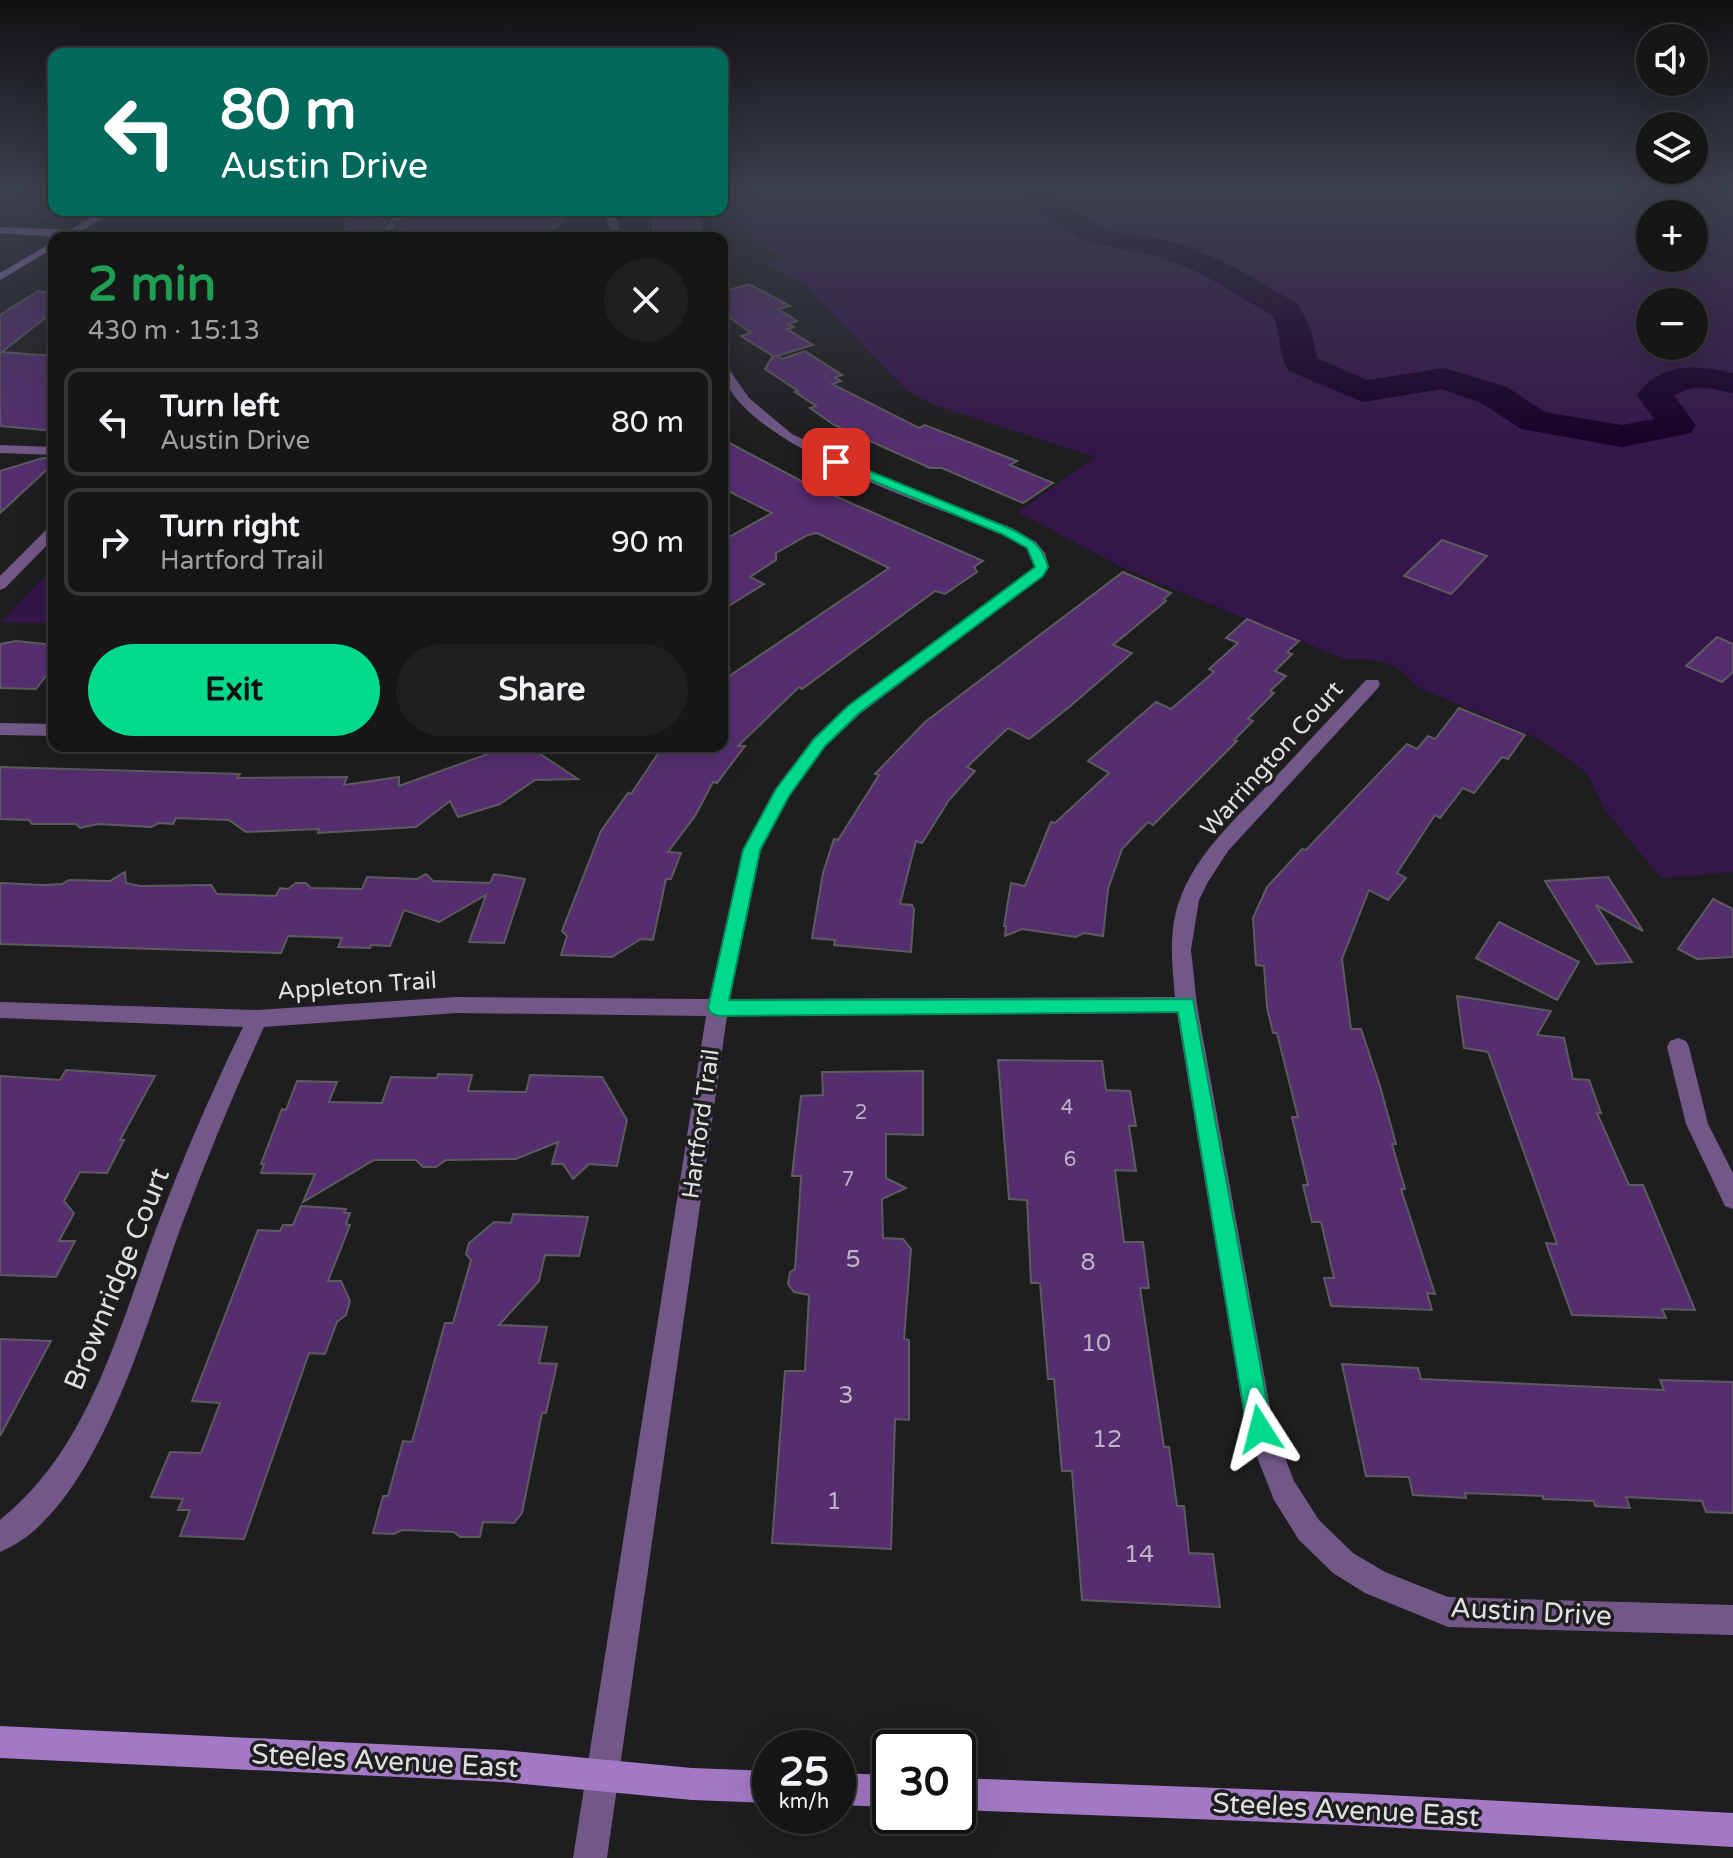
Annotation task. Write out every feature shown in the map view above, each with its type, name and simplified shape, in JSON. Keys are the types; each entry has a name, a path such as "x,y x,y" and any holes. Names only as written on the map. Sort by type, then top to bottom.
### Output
{"main road":[{"name":"Steeles Avenue East","path":"0,1742 503,1766 752,1786"},
{"name":"Steeles Avenue East","path":"976,1795 1348,1809 1733,1830"}],"street":[{"name":"Hartford Trail","path":"590,1858 718,1008 752,850 782,793 819,743 854,710 1042,567 1038,553 1031,545 1007,531 884,483 787,437 745,401 728,377"},
{"path":"0,449 48,451"},
{"path":"0,585 48,536"},
{"name":"Warrington Court","path":"1186,1005 1181,950 1189,900 1200,879 1221,846 1372,684"},
{"path":"0,729 48,730"},
{"name":"Appleton Trail","path":"0,1010 257,1019 456,1005 718,1008"},
{"path":"718,1008 1186,1005"},
{"name":"Austin Drive","path":"1186,1005 1260,1429 1284,1490 1309,1530 1343,1563 1375,1583 1448,1612 1733,1620"},
{"name":"Brownridge Court","path":"0,1538 18,1527 54,1489 80,1450 257,1019"},
{"path":"1678,1047 1697,1124 1733,1198"}],"shaded area":[{"path":"784,275 1733,275 1733,872 1661,878 1605,810 1587,773 1539,739 1415,686 1409,677 1384,662 1344,659 1125,569 1018,512 1095,457 932,404 905,389 804,285"},
{"path":"48,574 48,623 1,622"}],"building":[{"path":"749,284 790,306 778,309 797,321 788,324 794,327 787,329 813,345 777,356 782,359 805,351 842,375 835,377 841,381 832,384 919,428 925,425 1017,461 1010,465 1053,483 1023,503 942,468 930,468 834,425 810,408 816,406 795,392 798,391 765,369 773,356 741,336 751,333 728,316 728,290"},
{"path":"38,291 48,292 48,316 2,352 48,356 48,430 0,426 0,315"},
{"path":"728,442 803,482 983,561 974,567 977,572 945,594 935,591 802,689 799,687 738,746 745,746 717,783 713,782 695,816 668,852 681,853 671,879 666,879 653,940 641,939 612,957 561,955 567,936 562,931 601,831 659,752 728,752 728,677 889,568 817,533 808,535 776,553 776,560 750,577 764,584 728,606 728,538 772,513 728,491"},
{"path":"48,458 48,469 0,513 0,471"},
{"path":"1442,540 1487,556 1451,594 1404,576"},
{"path":"1123,572 1171,593 1164,599 1166,601 1113,645 1132,653 1068,708 1029,739 1008,728 967,767 975,771 949,800 922,843 916,841 900,904 912,905 914,909 911,952 834,945 835,940 812,938 823,873 834,839 838,840 879,775 875,774 925,722"},
{"path":"1247,619 1299,641 1287,652 1292,654 1275,671 1286,676 1248,719 1253,721 1234,740 1237,741 1153,825 1148,822 1122,849 1108,889 1103,936 1084,933 1076,937 1022,929 1005,936 1011,883 1025,886 1051,822 1055,823 1109,773 1088,761 1156,702 1171,709 1214,672 1209,669 1238,643 1226,638"},
{"path":"1717,637 1733,644 1733,672 1722,682 1686,666"},
{"path":"16,641 48,644 48,673 36,689 0,688 0,644"},
{"path":"1459,708 1525,735 1508,759 1502,757 1474,793 1463,788 1440,818 1435,815 1397,873 1406,878 1388,900 1369,890 1342,959 1351,1029 1361,1029 1380,1086 1396,1144 1392,1144 1405,1189 1401,1189 1435,1294 1427,1293 1432,1310 1331,1306 1324,1278 1334,1278 1321,1222 1312,1222 1303,1185 1308,1185 1292,1117 1298,1117 1277,1033 1273,1033 1267,1007 1264,966 1256,965 1253,918 1267,887 1302,849 1306,850 1407,744 1417,749 1428,736 1435,739"},
{"path":"493,752 537,752 578,779 535,780 500,804 458,817 450,801 416,827 318,833 319,829 246,832 229,820 176,818 173,824 159,823 151,827 98,824 80,828 76,824 32,824 29,820 0,819 0,767 240,774 237,778 347,777 344,785 399,777 399,786"},
{"path":"125,872 126,883 140,886 211,885 217,894 276,896 280,888 288,889 296,883 306,883 311,888 362,889 367,877 417,879 426,874 433,881 490,883 494,874 525,879 504,943 469,942 486,895 439,922 404,910 390,946 338,947 342,938 288,936 281,953 0,944 0,883 43,885 62,884 69,880 110,881"},
{"path":"1608,877 1643,931 1596,905 1632,962 1596,964 1545,881"},
{"path":"1713,899 1733,909 1733,957 1697,959 1678,949"},
{"path":"1499,922 1579,962 1557,1000 1476,958"},
{"path":"1457,996 1551,1011 1537,1035 1564,1038 1573,1079 1589,1080 1601,1113 1597,1113 1629,1185 1643,1185 1695,1310 1662,1309 1666,1318 1572,1315 1546,1243 1557,1244 1488,1052 1464,1048"},
{"path":"998,1060 1102,1061 1106,1090 1130,1091 1136,1126 1129,1126 1136,1171 1115,1170 1124,1242 1143,1242 1149,1288 1140,1288 1164,1447 1169,1447 1177,1506 1184,1506 1189,1553 1213,1554 1220,1607 1082,1600 1072,1471 1062,1471 1054,1379 1048,1379 1040,1283 1031,1283 1027,1200 1009,1199"},
{"path":"66,1070 155,1076 120,1140 124,1140 107,1173 80,1172 64,1201 74,1213 59,1241 75,1241 56,1277 0,1275 0,1076 60,1080"},
{"path":"923,1071 923,1135 886,1134 886,1178 906,1188 882,1199 883,1238 903,1239 911,1249 904,1339 909,1340 909,1420 895,1419 891,1549 772,1543 785,1371 805,1371 809,1295 794,1292 788,1284 790,1272 795,1269 801,1176 792,1176 801,1096 823,1095 822,1072"},
{"path":"438,1074 472,1075 468,1091 526,1092 530,1075 602,1077 627,1120 617,1166 589,1164 573,1179 563,1164 552,1164 558,1142 516,1159 446,1160 436,1167 423,1167 416,1160 374,1160 303,1202 315,1174 261,1173 264,1164 261,1164 282,1109 286,1110 297,1081 337,1082 329,1102 382,1103 391,1077 437,1078"},
{"path":"301,1206 346,1209 344,1213 350,1213 346,1224 350,1225 328,1281 341,1281 350,1301 346,1315 337,1322 325,1354 309,1353 244,1539 180,1536 190,1510 178,1510 183,1499 151,1497 170,1452 201,1453 220,1403 192,1401 258,1230 280,1231 283,1225 293,1225"},
{"path":"513,1214 588,1217 579,1256 545,1255 539,1281 499,1325 547,1327 539,1363 557,1364 546,1413 542,1413 522,1513 514,1523 483,1522 480,1537 460,1537 454,1532 402,1530 394,1534 373,1533 383,1496 388,1496 403,1441 412,1442 445,1323 453,1323 471,1260 466,1254 469,1243 494,1222 511,1223"},
{"path":"0,1339 51,1341 0,1436"},
{"path":"1342,1364 1418,1368 1421,1379 1664,1390 1660,1380 1733,1382 1733,1513 1706,1512 1702,1501 1626,1497 1630,1508 1595,1506 1594,1501 1543,1499 1543,1496 1465,1493 1466,1498 1413,1495 1409,1477 1366,1476"}],"waterway":[{"path":"1225,275 1287,311 1295,329 1301,364 1363,391 1444,378 1494,395 1534,421 1622,436 1678,425 1655,395 1674,381 1691,376 1733,383"}],"route":[{"path":"836,462 1007,531 1031,545 1038,553 1042,567 854,710 819,743 782,793 752,850 738,903 718,1008 1186,1005 1260,1429"}]}
